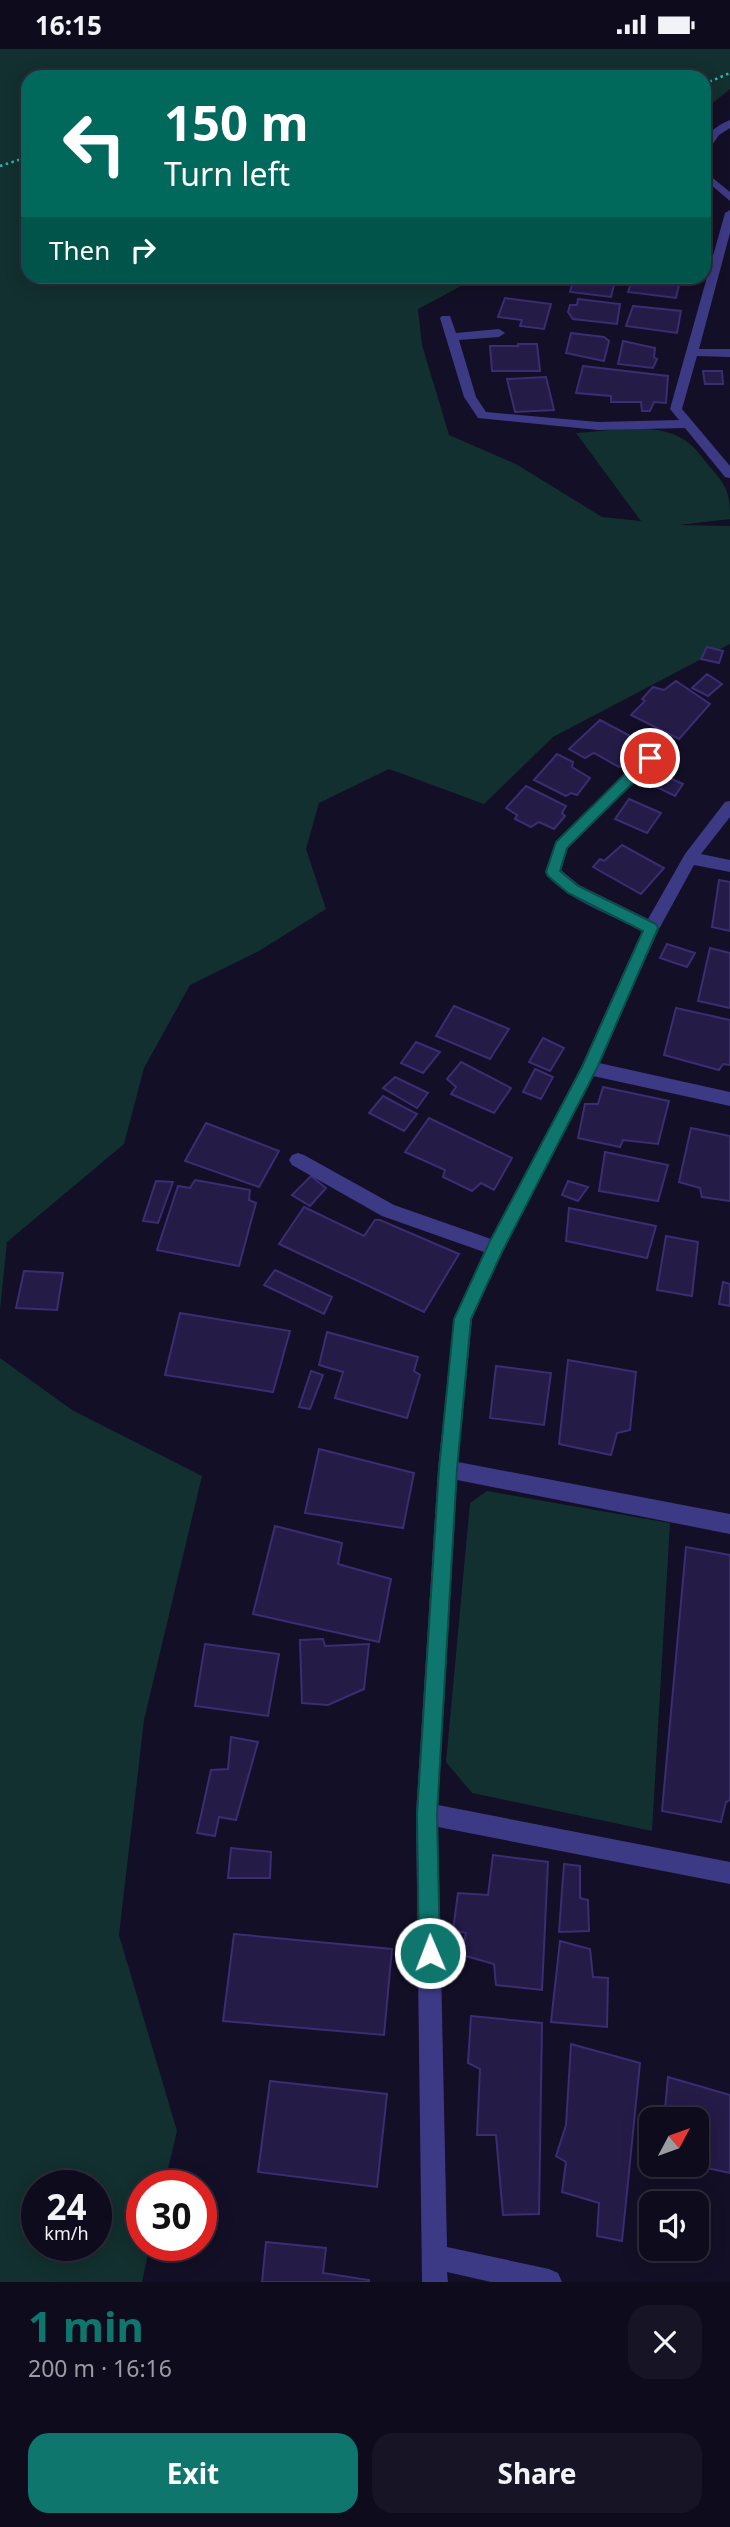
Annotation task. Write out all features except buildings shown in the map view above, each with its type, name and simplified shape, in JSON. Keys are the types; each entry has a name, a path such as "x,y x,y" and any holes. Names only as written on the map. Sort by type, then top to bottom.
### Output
{"street":[{"path":"711,139 730,123"},
{"path":"711,180 730,198"},
{"path":"711,281 730,213"},
{"path":"710,284 676,409 730,474"},
{"path":"446,318 470,397 482,415 598,426 688,424"},
{"path":"452,337 499,333"},
{"path":"691,352 730,353"},
{"path":"650,758 561,845 553,872 573,889 651,928"},
{"path":"549,2282 435,2269 427,1814 448,1469 463,1319 495,1248 589,1068 651,928 690,858 730,806"},
{"path":"690,858 730,866"},
{"path":"589,1068 730,1099"},
{"path":"298,1160 388,1211 495,1248"},
{"path":"448,1469 730,1524"},
{"path":"427,1814 730,1873"}],"path":[{"path":"711,81 730,73"},
{"path":"0,166 21,159"}],"green space":[{"path":"0,49 730,49 730,89 711,104 711,70 21,70 21,284 465,284 418,309 422,345 449,435 516,464 602,517 641,521 576,433 652,429 679,437 691,445 724,484 730,519 679,525 730,526 730,644 553,737 484,804 389,769 319,803 306,849 326,909 259,951 190,985 144,1068 124,1144 7,1242 0,1310"},
{"path":"0,1358 72,1410 202,1476 144,1720 119,1935 177,2131 168,2170 126,2170 126,2261 147,2261 142,2282 0,2282"},
{"path":"487,1491 670,1523 652,1831 472,1793 446,1762 470,1503"}],"route":[{"path":"430,1953 427,1814 448,1469 463,1319 495,1248 589,1068 651,928 573,889 553,872 561,845 650,758"}]}
